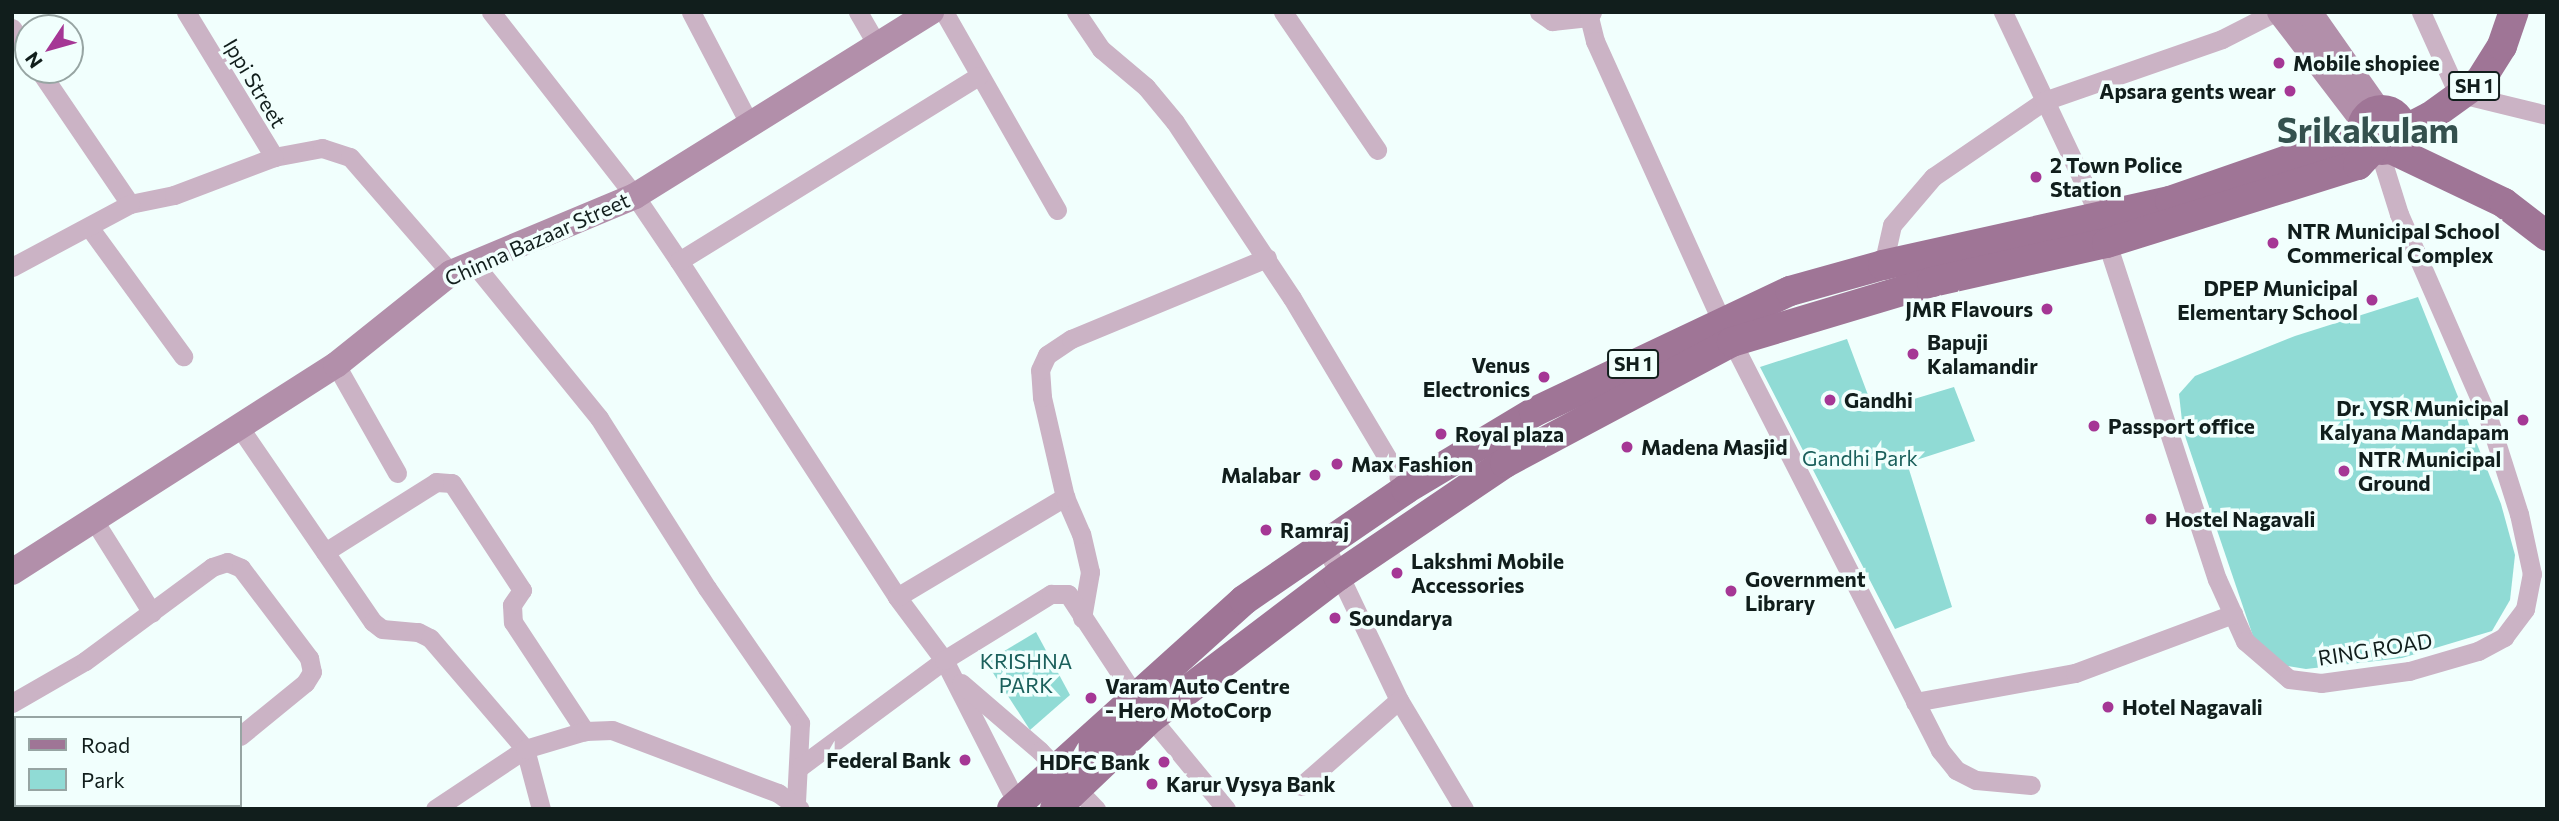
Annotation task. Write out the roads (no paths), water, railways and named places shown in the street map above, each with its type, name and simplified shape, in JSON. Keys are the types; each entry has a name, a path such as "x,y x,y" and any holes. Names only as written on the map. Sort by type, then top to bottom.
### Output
{"main road":[{"name":"SH 1","path":"2459,90 2480,55 2498,12"},
{"name":"SH 1","path":"1055,809 1077,789 1144,708 1244,600 1406,489 1534,412 1726,331 1919,285 2104,231 2358,165 2383,133 2459,90 2489,69 2514,12"},
{"path":"2383,133 2504,204 2547,236"},
{"name":"SH 1","path":"1144,708 1505,463 1790,291 1883,265 2104,231"},
{"name":"SH 1","path":"1017,807 1077,789"}],"street":[{"name":"Ippi Street","path":"186,12 274,158 322,148 350,157 462,268 598,418 707,588 800,723 798,806"},
{"path":"491,12 635,195 679,261 897,597 948,668 1017,807"},
{"path":"691,12 750,125"},
{"path":"858,12 878,46"},
{"name":"Chinna Bazaar Street","path":"12,572 95,522 337,365 462,268 635,195 931,12"},
{"path":"944,12 978,76 1057,210"},
{"path":"1076,12 1109,57 1146,87 1175,122 1267,258 1406,489"},
{"path":"1283,12 1377,150"},
{"path":"1539,12 1552,21 1565,23 1590,15 1595,41 1726,331 1940,750 1956,770 1976,780 2031,785"},
{"name":"RING ROAD","path":"2003,12 2104,231 2233,614 2245,641 2289,679 2321,683 2409,671 2478,652 2504,637 2525,609 2532,574 2519,514 2488,420 2399,214 2383,133"},
{"path":"1883,265 1892,225 1933,177 2044,101 2222,39 2277,12 2383,133"},
{"path":"2309,12 2383,133"},
{"path":"2421,12 2459,90 2547,114"},
{"path":"679,261 978,76"},
{"path":"49,84 130,204"},
{"path":"12,267 130,204 174,195 274,158"},
{"path":"89,227 184,356"},
{"path":"1082,618 1090,572 1081,534 1065,497 1042,397 1041,370 1048,355 1070,339 1267,258"},
{"path":"337,365 397,473"},
{"path":"240,428 373,622 382,629 430,638 525,749 541,809"},
{"path":"325,552 436,482 452,483 523,590 512,605 513,622 585,731"},
{"path":"897,597 1065,497"},
{"path":"95,522 152,613"},
{"path":"1325,545 1399,701 1464,809"},
{"path":"12,703 85,661 212,567 227,562 241,568 309,658 312,672 305,683 242,734"},
{"path":"801,766 948,668 1051,594 1068,594 1144,708 1226,809"},
{"path":"1915,702 2096,668 2233,614"},
{"path":"948,668 1077,789"},
{"path":"1301,786 1399,701"},
{"path":"435,809 525,749 585,731 612,730 798,806"}],"place":[{"name":"Mobile shopiee","path":"2279,63"},
{"name":"Apsara gents wear","path":"2290,91"},
{"name":"2 Town Police Station","path":"2036,177"},
{"name":"NTR Municipal School Commerical Complex","path":"2273,243"},
{"name":"DPEP Municipal Elementary School","path":"2372,300"},
{"name":"JMR Flavours","path":"2047,309"},
{"name":"Bapuji Kalamandir","path":"1913,354"},
{"name":"Venus Electronics","path":"1544,377"},
{"name":"Gandhi","path":"1830,400"},
{"name":"Dr. YSR Municipal Kalyana Mandapam","path":"2523,420"},
{"name":"Passport office","path":"2094,426"},
{"name":"Royal plaza","path":"1441,434"},
{"name":"Madena Masjid","path":"1627,447"},
{"name":"Max Fashion","path":"1337,464"},
{"name":"NTR Municipal Ground","path":"2344,471"},
{"name":"Malabar","path":"1315,475"},
{"name":"Hostel Nagavali","path":"2151,519"},
{"name":"Ramraj","path":"1266,530"},
{"name":"Lakshmi Mobile Accessories","path":"1397,573"},
{"name":"Government Library","path":"1731,591"},
{"name":"Soundarya","path":"1335,618"},
{"name":"Varam Auto Centre - Hero MotoCorp","path":"1091,698"},
{"name":"Hotel Nagavali","path":"2108,707"},
{"name":"Federal Bank","path":"965,760"},
{"name":"HDFC Bank","path":"1164,762"},
{"name":"Karur Vysya Bank","path":"1152,784"}],"district":[{"name":"Srikakulam","path":"2368,129"}],"park label":[{"name":"Gandhi Park","path":"1860,458"},
{"name":"KRISHNA PARK","path":"1026,673"}]}
